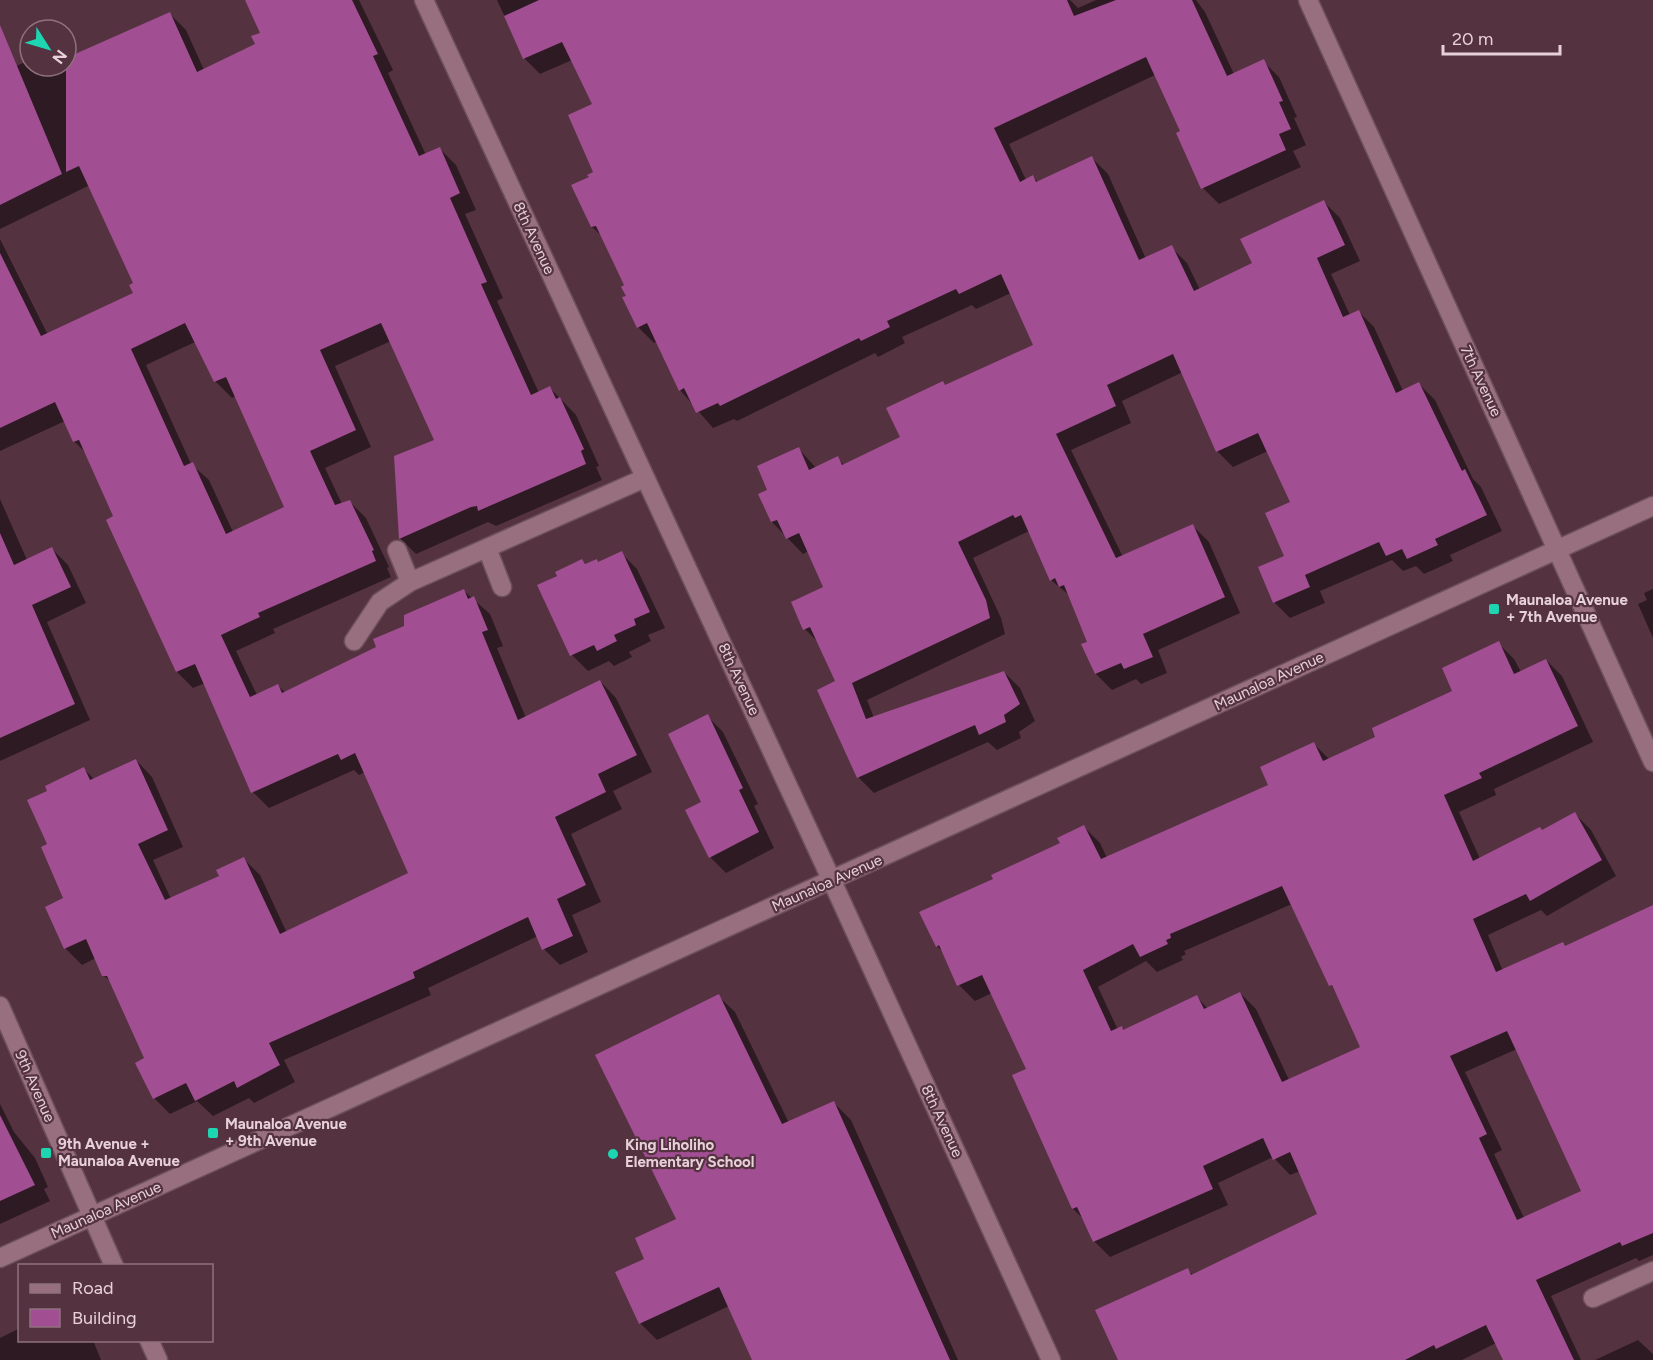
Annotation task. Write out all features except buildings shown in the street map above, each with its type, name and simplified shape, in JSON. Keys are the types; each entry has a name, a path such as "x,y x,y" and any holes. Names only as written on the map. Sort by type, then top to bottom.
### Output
{"street":[{"name":"8th Avenue","path":"424,0 1051,1360"},
{"name":"7th Avenue","path":"1308,0 1653,762"},
{"path":"354,641 380,602 410,582 645,478"},
{"name":"Maunaloa Avenue","path":"0,1258 1653,506"},
{"path":"487,548 502,587"},
{"path":"397,550 410,582"},
{"name":"9th Avenue","path":"0,1006 113,1264"},
{"path":"1593,1298 1653,1271"},
{"path":"149,1342 158,1360"}],"place":[{"name":"Maunaloa Avenue + 7th Avenue","path":"1494,609"},
{"name":"Maunaloa Avenue + 9th Avenue","path":"213,1133"},
{"name":"9th Avenue + Maunaloa Avenue","path":"46,1153"},
{"name":"King Liholiho Elementary School","path":"613,1154"}]}
